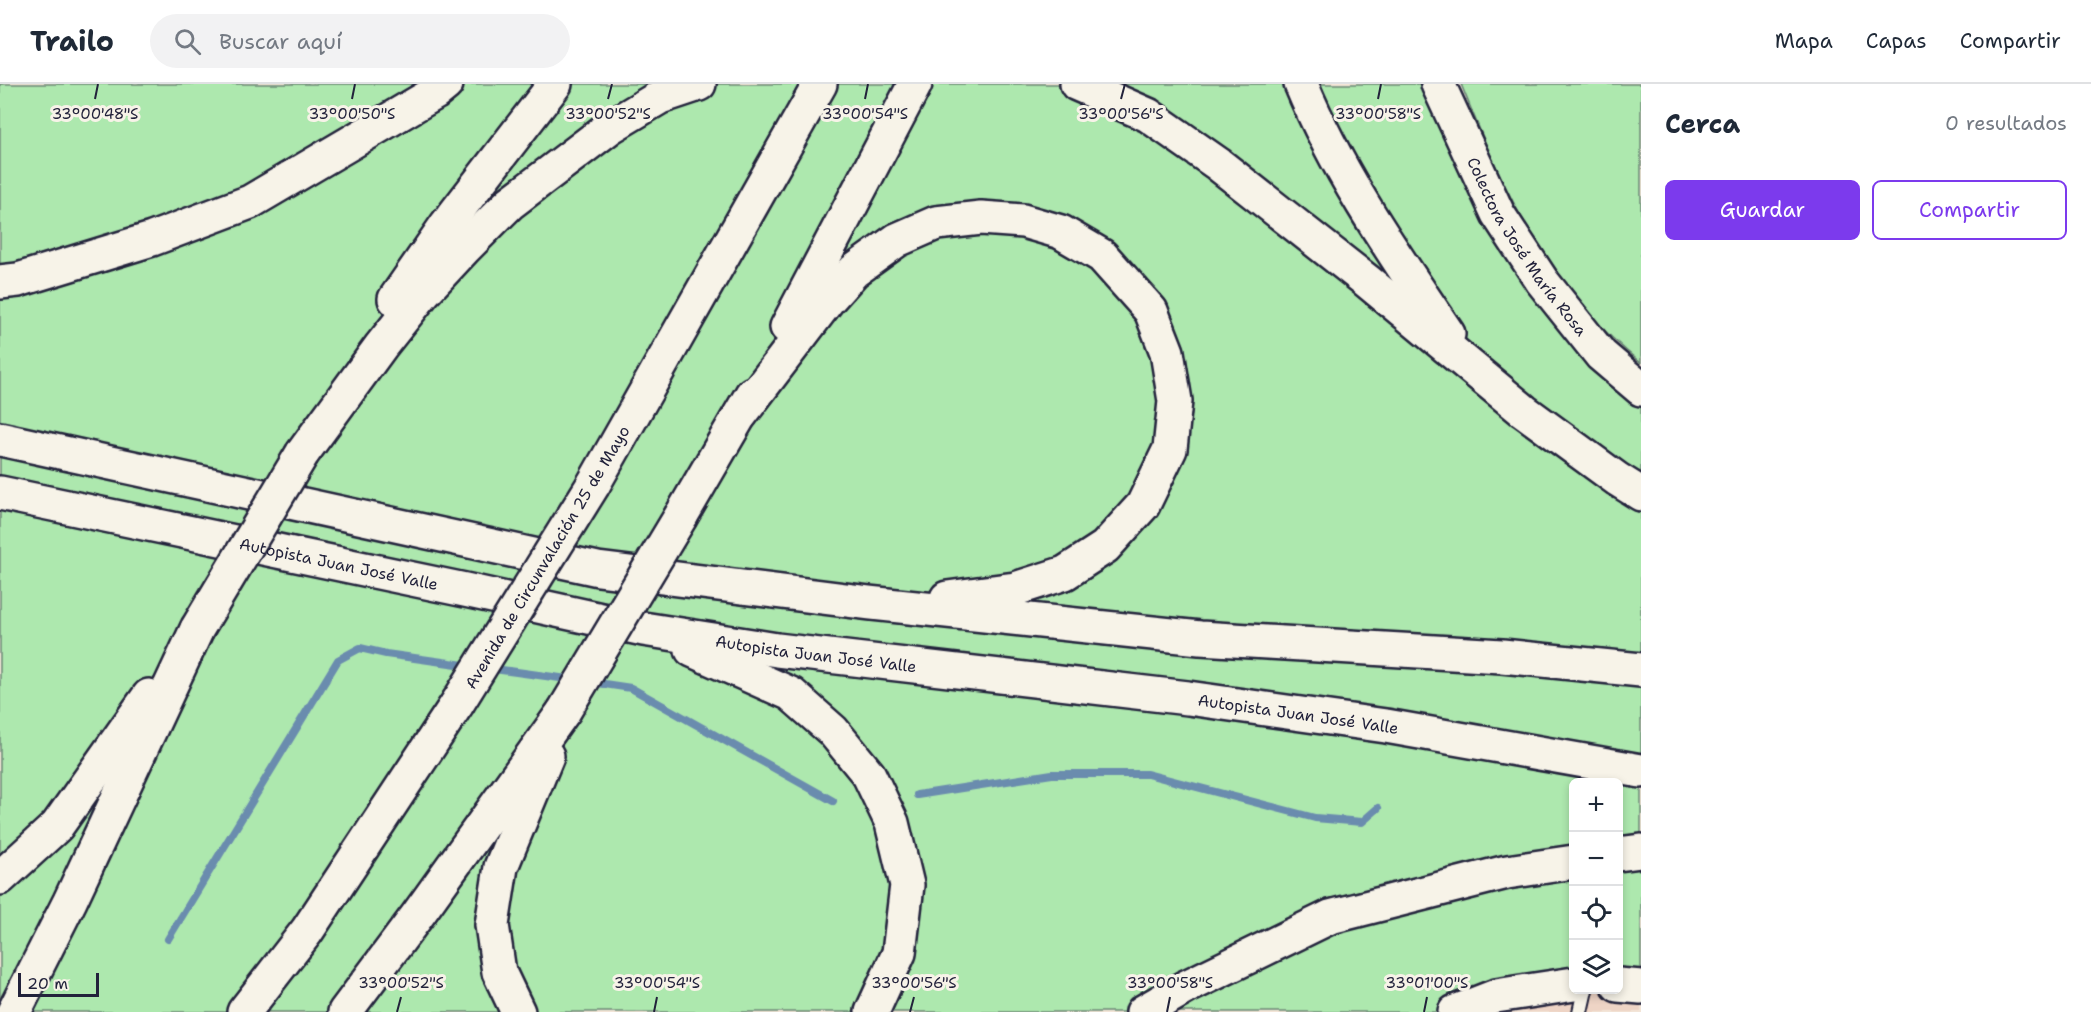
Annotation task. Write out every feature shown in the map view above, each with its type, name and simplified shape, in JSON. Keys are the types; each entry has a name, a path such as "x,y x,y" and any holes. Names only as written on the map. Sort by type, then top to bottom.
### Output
{"main road":[{"path":"0,282 18,280 152,239 250,201 343,148 435,93 446,84"},
{"path":"0,878 57,826 197,629 355,362 401,290 447,224 555,84"},
{"path":"302,454 381,346 424,292 510,203 610,127 660,97 699,84"},
{"name":"Avenida de Circunvalación 25 de Mayo","path":"244,1012 307,931 458,704 593,485 820,84"},
{"path":"345,1012 564,711 741,414 915,84"},
{"path":"1077,84 1148,115 1218,164 1313,237 1524,411 1641,494"},
{"path":"1301,84 1345,176 1397,259 1467,363"},
{"name":"Colectora José María Rosa","path":"1438,84 1504,224 1542,281 1601,355 1641,389"},
{"path":"741,414 828,300 854,272 897,240 936,223 981,218 1023,221 1061,232 1102,256 1151,311 1167,352 1175,401 1170,449 1143,505 1106,547 1065,573 1015,589 956,598 870,603"},
{"path":"0,439 598,569 870,603 1200,638 1502,656 1641,670"},
{"name":"Autopista Juan José Valle","path":"0,493 643,629 777,650 1200,699 1386,726 1641,771"},
{"path":"0,502 55,504"},
{"path":"14,1012 70,901 197,629"},
{"path":"643,629 791,694 833,731 869,775 892,823 907,885 899,953 872,1012"},
{"path":"518,1012 499,972 492,925 501,867 564,711"},
{"path":"1623,853 1641,851"},
{"path":"1143,1012 1186,987 1330,917 1507,872 1569,863"},
{"path":"1455,1012 1496,996 1569,985"},
{"path":"1623,985 1641,987"}],"lane":[{"path":"1580,1012 1584,994"}],"shaded area":[{"path":"1641,987 1641,1012 1455,1012 1569,991 1569,994 1623,994 1623,989"}],"green space":[{"path":"0,84 1438,84 1498,214 1641,389 1641,987 1623,985 1623,778 1569,778 1569,985 1455,1012 0,1012"},
{"path":"1461,84 1641,84 1641,363 1608,334 1579,303 1532,236 1494,163"}],"waterway":[{"path":"168,939 338,660 360,648 471,666"},
{"path":"487,668 575,680"},
{"path":"591,682 631,688 833,801"},
{"path":"917,795 1052,774 1147,774 1315,818 1362,822 1378,808"}]}
